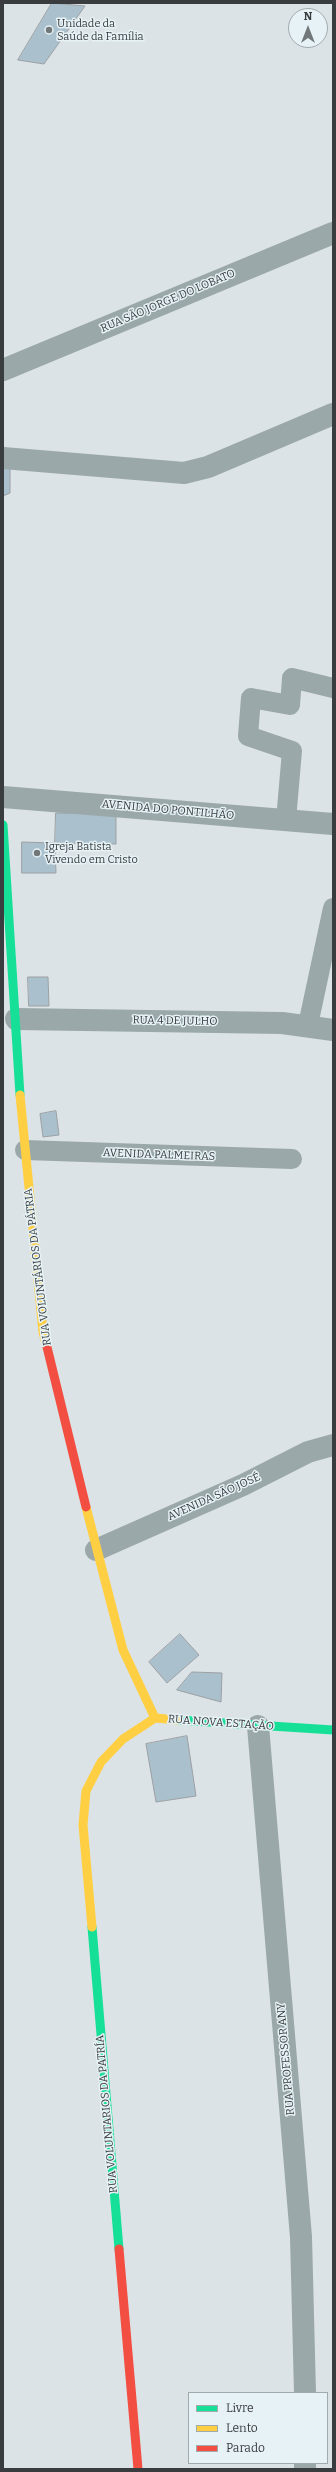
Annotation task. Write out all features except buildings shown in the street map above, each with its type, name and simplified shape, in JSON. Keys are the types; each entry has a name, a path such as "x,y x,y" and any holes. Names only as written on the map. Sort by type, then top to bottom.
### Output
{"street":[{"name":"RUA SÃO JORGE DO LOBATO","path":"3,370 333,233"},
{"path":"3,458 184,473 208,467 333,414"},
{"name":"AVENIDA DO PONTILHÃO","path":"3,797 333,824"},
{"name":"RUA VOLUNTÁRIOS DA PÁTRIA","path":"3,825 25,1150 43,1332 96,1550 123,1650 155,1718"},
{"name":"RUA 4 DE JULHO","path":"16,1019 282,1023 308,1025 333,1030"},
{"name":"AVENIDA SÃO JOSÉ","path":"96,1550 243,1485 308,1452 333,1445"},
{"name":"RUA NOVA ESTAÇÃO","path":"101,1762 123,1739 155,1718 333,1730"},
{"name":"RUA PROFESSOR ANY","path":"258,1726 301,2237 305,2392"},
{"name":"RUA VOLUNTARIOS DA PATRÍA","path":"101,1762 86,1791 83,1825 138,2469"}],"lane":[{"path":"286,820 292,751 248,736 252,698 290,705 292,678 333,688"},
{"path":"308,1025 333,908"},
{"name":"AVENIDA PALMEIRAS","path":"25,1150 292,1159"}],"traffic: fast":[{"path":"3,825 20,1095"},
{"path":"178,1720 333,1730"},
{"path":"92,1927 119,2249"}],"traffic: slow":[{"path":"20,1095 43,1332 47,1347"},
{"path":"86,1507 123,1650 155,1718"},
{"path":"92,1927 83,1825 86,1791 101,1762 123,1739 155,1718 178,1720"}],"traffic: jam":[{"path":"47,1347 86,1507"},
{"path":"119,2249 138,2469"}],"place":[{"name":"Unidade da Saúde da Família","path":"49,30"},
{"name":"Igreja Batista Vivendo em Cristo","path":"37,853"}]}
